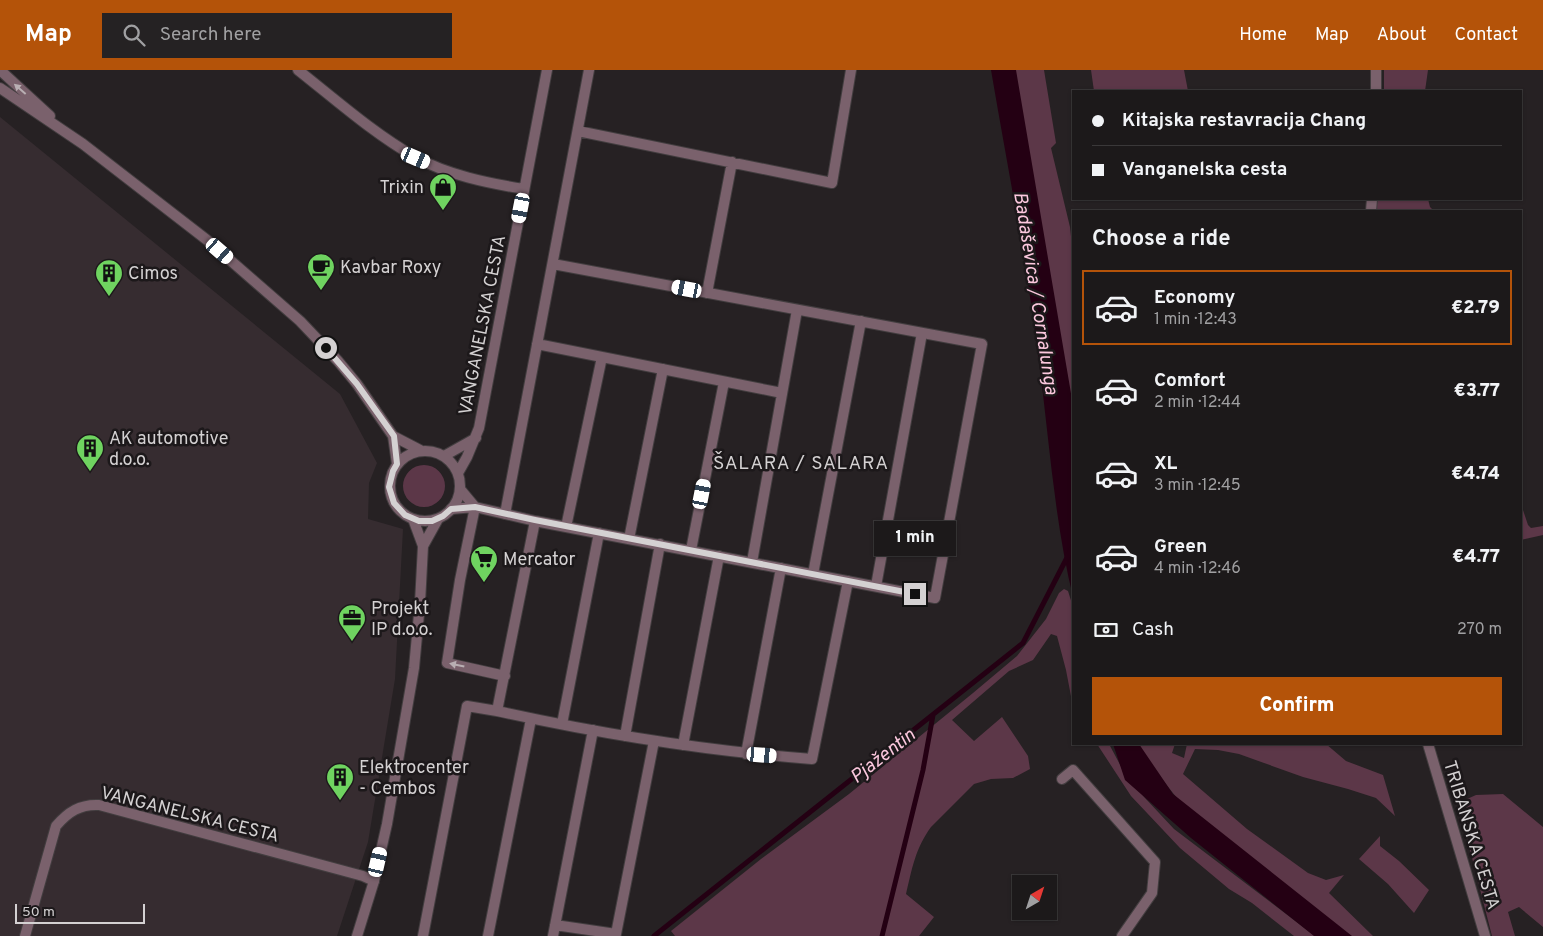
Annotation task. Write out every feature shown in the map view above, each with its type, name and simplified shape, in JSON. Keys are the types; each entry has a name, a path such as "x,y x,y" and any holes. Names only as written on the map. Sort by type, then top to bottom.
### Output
{"street":[{"path":"0,70 83,144"},
{"path":"298,70 383,137 416,158 481,182 524,189"},
{"name":"VANGANELSKA CESTA","path":"458,473 476,438 547,70"},
{"path":"506,514 589,70"},
{"path":"578,131 832,182 851,70"},
{"path":"1376,70 1376,90"},
{"path":"0,88 83,144 208,240 300,321 344,369 394,436 420,450 432,451 444,456 452,463 458,473 460,489 457,500 451,509 438,519 423,546"},
{"path":"706,293 732,162"},
{"path":"451,509 475,507 566,527 935,598 982,344 552,264"},
{"path":"752,562 797,310"},
{"path":"813,574 861,321"},
{"path":"876,586 922,333"},
{"path":"538,344 782,393"},
{"path":"566,527 602,357"},
{"path":"629,538 663,369"},
{"path":"691,550 724,382"},
{"path":"394,436 397,464"},
{"name":"VANGANELSKA CESTA","path":"444,456 476,438"},
{"path":"420,450 407,455 397,464 390,479 391,495 399,510 413,519 425,521 438,519"},
{"path":"460,489 475,507"},
{"path":"475,507 460,580 447,663 505,676"},
{"path":"357,936 374,881 387,824 414,668 423,546 413,519"},
{"path":"497,711 535,520"},
{"path":"562,724 599,533"},
{"path":"625,736 660,544"},
{"path":"683,745 720,556"},
{"path":"746,754 781,568"},
{"path":"423,936 467,706 654,741 746,754 812,759 848,580"},
{"path":"488,936 531,719"},
{"path":"553,936 593,730"},
{"path":"555,925 616,934 654,741"},
{"name":"TRIBANSKA CESTA","path":"1428,745 1485,936"},
{"path":"1062,779 1073,770 1155,862 1152,893 1122,936"},
{"name":"VANGANELSKA CESTA","path":"25,936 56,826 64,817 76,809 88,805 118,810 363,876 374,881"}],"shaded area":[{"path":"1015,70 1044,70 1056,143 1051,148 1070,227 1072,246 1072,432"},
{"path":"1091,70 1184,70 1188,90 1094,90"},
{"path":"1384,70 1428,70 1425,90 1384,90"},
{"path":"0,117 340,394 377,463 369,483 368,519 403,529 395,679 368,842 337,936 0,936"},
{"path":"1377,200 1428,200 1433,210 1377,210"},
{"path":"424,465 439,471 445,486 439,501 424,507 409,501 403,486 409,471"},
{"path":"1522,507 1528,525 1531,528 1543,526 1543,535 1522,540"},
{"path":"1064,589 1068,591 1072,604 1072,702 1057,636 1051,634 1033,660 1009,671 952,720 974,741 1002,717 1028,756 1030,769 1013,778 991,779 974,784 931,827 918,851 906,894 934,917 919,936 675,936 671,931 761,859 849,794 1017,656 1046,619 1059,593"},
{"path":"1098,745 1110,745 1125,774 1174,829 1315,936 1294,936 1252,903 1229,889 1180,848 1131,796"},
{"path":"1135,745 1175,745 1172,753 1184,758 1187,745 1327,745 1346,761 1383,775 1395,816 1376,798 1303,777 1239,754 1218,750 1195,749 1183,774 1247,829 1308,873 1326,880 1344,875 1329,893 1373,936 1347,936 1192,817"},
{"path":"1503,794 1543,827 1543,927 1519,907 1508,912 1515,936 1492,936 1458,803 1476,795"},
{"path":"1380,836 1380,846 1399,861 1429,890 1414,913 1388,884 1359,859"}],"water":[{"name":"Badaševica / Cornalunga","path":"991,70 1016,70 1072,399 1072,592 1061,540 1038,354"},
{"path":"1113,745 1140,745 1173,794 1352,936 1314,936 1191,838 1125,780"}],"waterway":[{"name":"Pjažentin","path":"654,936 1023,643 1072,548"},
{"path":"882,936 923,770 933,715"}],"place":[{"name":"Trixin","path":"443,211"},
{"name":"Kavbar Roxy","path":"321,291"},
{"name":"Cimos","path":"109,297"},
{"name":"AK automotive d.o.o.","path":"90,472"},
{"name":"Mercator","path":"484,583"},
{"name":"Projekt IP d.o.o.","path":"352,642"},
{"name":"Elektrocenter - Cembos","path":"340,801"}],"district":[{"name":"ŠALARA / SALARA","path":"801,462"}],"route":[{"path":"326,348 357,384 394,436 397,464 390,479 389,487 394,503 399,510 413,519 432,521 448,513 451,509 475,507 915,594"}]}
